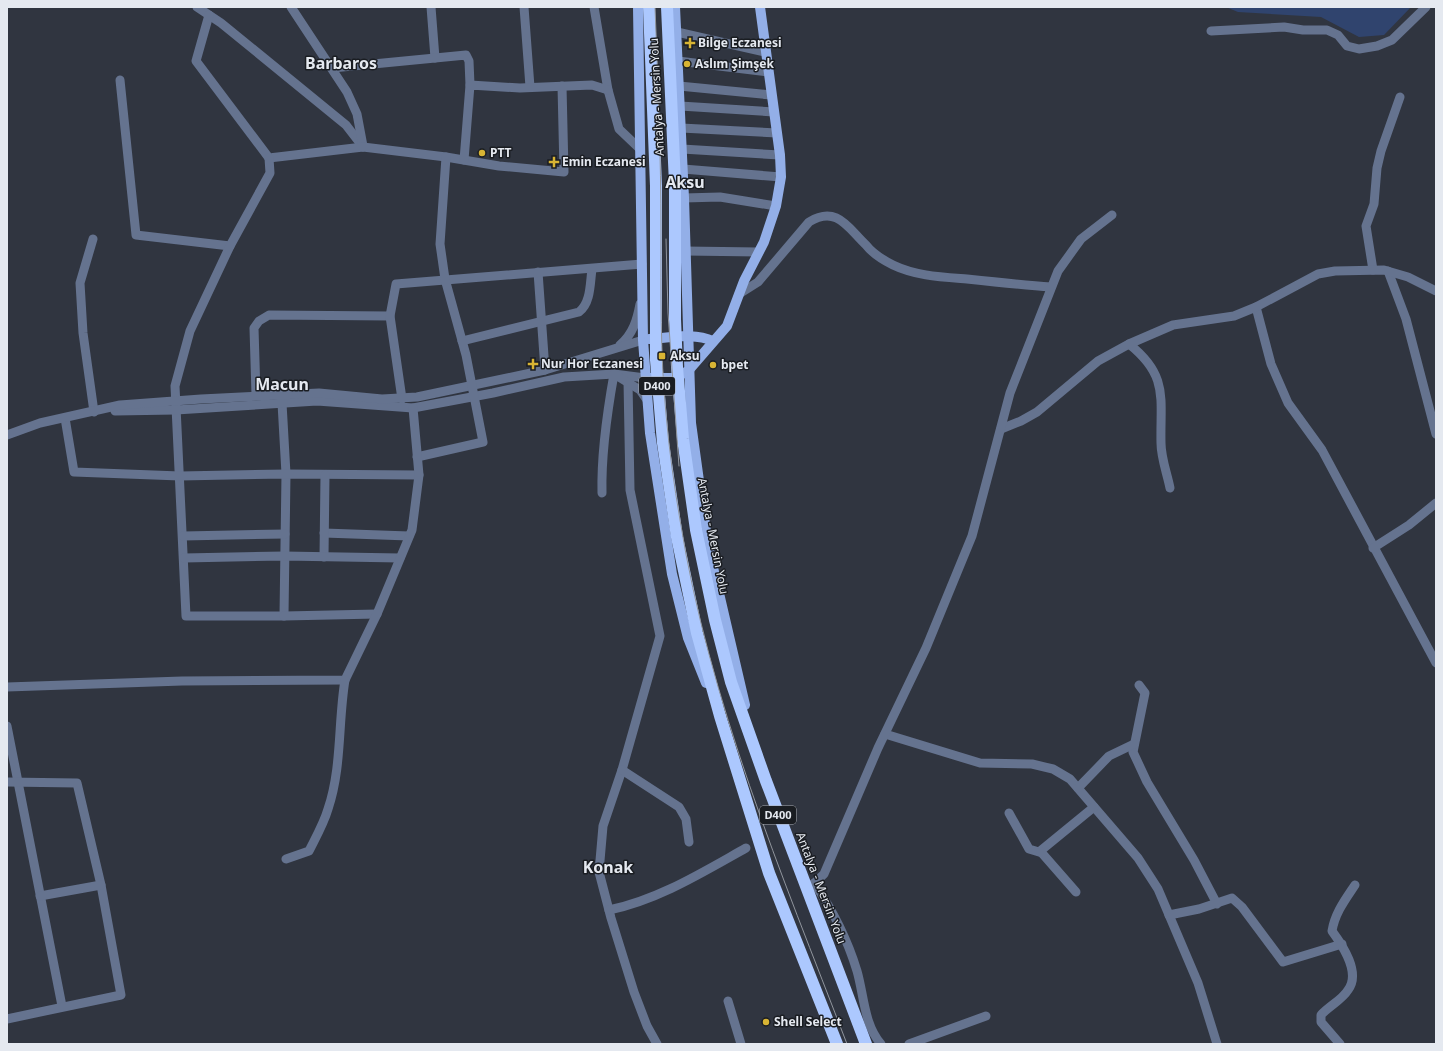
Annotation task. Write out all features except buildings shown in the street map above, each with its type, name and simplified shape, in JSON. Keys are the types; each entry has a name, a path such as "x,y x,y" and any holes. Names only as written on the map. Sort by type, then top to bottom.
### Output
{"highway":[{"name":"Antalya - Mersin Yolu","path":"650,7 656,186 654,331 657,381 669,489 686,584 706,671 769,872 837,1044"},
{"name":"Antalya - Mersin Yolu","path":"674,7 675,319 682,432 688,484 706,580 731,682 766,782 810,887 866,1044"}],"main road":[{"path":"638,7 643,340 647,400 658,491 672,574 688,638 720,716"},
{"path":"674,7 677,32 683,170 688,371 691,423 708,546 741,692 766,782"},
{"path":"645,378 674,378 688,371 712,341 728,326 739,294 764,242 776,206 781,177 780,155 760,7"},
{"path":"643,340 687,336 706,338 712,341"}],"street":[{"path":"197,7 346,125 363,147"},
{"path":"291,7 332,68 357,114 363,147"},
{"path":"431,7 435,58"},
{"path":"524,7 530,87"},
{"path":"594,7 608,90 620,129 640,149"},
{"path":"1211,31 1284,27 1303,30 1328,30 1338,35 1347,46 1359,49 1377,46 1392,40 1426,7"},
{"path":"209,15 196,61 268,158 270,173 230,246 190,331 175,386 186,616 377,614"},
{"path":"677,32 765,52"},
{"path":"332,68 466,55 469,61 470,85 464,160"},
{"path":"678,61 768,72"},
{"path":"120,80 136,235 230,246"},
{"path":"470,85 530,87 592,85 608,90"},
{"path":"268,158 363,147 537,170 564,172 562,86"},
{"path":"679,86 771,95"},
{"path":"1373,270 1366,226 1374,204 1377,168 1381,151 1400,98"},
{"path":"680,106 774,112"},
{"path":"681,128 777,134"},
{"path":"682,149 780,155"},
{"path":"417,457 483,442 462,341 445,279 440,244 446,157"},
{"path":"683,170 781,177"},
{"path":"684,198 720,197 776,206"},
{"path":"739,294 758,282 809,222 818,217 827,215 845,222 866,246 883,260 904,270 925,275 1051,287"},
{"path":"881,1044 869,1022 863,991 842,929 832,909 810,887 824,874 885,734 926,648 972,536 1010,393 1058,271 1081,239 1112,215"},
{"path":"92,239 80,283 83,333 95,412"},
{"path":"685,251 759,252"},
{"path":"402,398 390,316 396,284 642,264"},
{"path":"462,341 573,315 581,310 587,300 592,269"},
{"path":"1001,429 1021,421 1037,412 1098,361 1129,344 1173,326 1234,316 1256,307 1318,274 1335,270 1388,271 1408,277 1436,290"},
{"path":"1388,271 1406,319 1436,434"},
{"path":"538,272 545,370"},
{"path":"617,347 628,338 636,324 643,293"},
{"path":"1256,307 1271,364 1288,403 1322,450 1373,548 1436,663"},
{"path":"256,395 254,328 262,318 269,315 390,316"},
{"path":"176,405 256,395 319,393 402,398 472,386 545,370 643,340"},
{"path":"1129,344 1143,355 1151,366 1161,388 1161,444 1170,488"},
{"path":"614,374 628,381 640,390 647,400"},
{"path":"602,493 602,458 608,407 614,374"},
{"path":"7,435 40,423 95,412 120,405 282,403 316,401 413,408 564,377 614,374 645,378"},
{"path":"628,381 630,490 660,636 622,770 603,826 599,872 634,992 647,1026 657,1044"},
{"path":"282,403 286,474 284,616"},
{"path":"286,859 309,851 328,810 335,777 345,680 377,614 412,530 419,475 413,408"},
{"path":"65,418 74,472 180,476 286,474 419,475"},
{"path":"324,557 325,474"},
{"path":"1373,548 1409,525 1436,503"},
{"path":"183,536 285,534"},
{"path":"324,534 409,536"},
{"path":"184,558 284,556 400,558"},
{"path":"7,688 182,681 345,680"},
{"path":"1139,685 1144,693 1133,752 1217,904"},
{"path":"7,726 62,1006"},
{"path":"885,734 980,763 1026,763 1053,769 1070,778 1138,858 1158,889 1198,983 1217,1044"},
{"path":"1078,788 1108,756 1134,744"},
{"path":"622,770 679,806 686,819 689,842"},
{"path":"7,782 77,783 101,885 121,995 62,1006 7,1020"},
{"path":"1009,812 1029,849 1036,852 1041,852 1094,807"},
{"path":"609,910 623,907 672,888 746,848"},
{"path":"1041,852 1076,892"},
{"path":"40,896 101,885"},
{"path":"1340,1044 1321,1022 1321,1015 1348,991 1353,982 1352,968 1342,944 1332,931 1339,909 1355,885"},
{"path":"1170,915 1217,904 1232,898 1242,907 1283,962 1342,944"},
{"path":"728,1001 741,1044"},
{"path":"910,1044 986,1016"}],"shaded area":[{"path":"1226,7 1411,7 1384,35 1359,37 1321,17 1238,12"}],"tram line":[{"path":"655,7 660,148 661,323 664,391 680,520 693,588 709,654 728,720 773,851 847,1044"},
{"path":"666,239 668,313 679,466"}],"place":[{"name":"Bilge Eczanesi","path":"690,43"},
{"name":"Aslım Şimşek","path":"687,64"},
{"name":"PTT","path":"482,153"},
{"name":"Emin Eczanesi","path":"554,162"},
{"name":"Aksu","path":"662,356"},
{"name":"Nur Hor Eczanesi","path":"533,364"},
{"name":"bpet","path":"713,365"},
{"name":"Shell Select","path":"766,1022"}],"district":[{"name":"Barbaros","path":"341,63"},
{"name":"Aksu","path":"685,182"},
{"name":"Macun","path":"282,384"},
{"name":"Konak","path":"608,867"}]}
